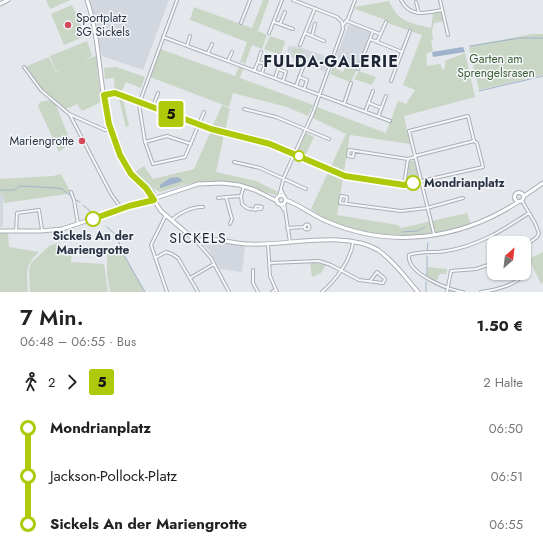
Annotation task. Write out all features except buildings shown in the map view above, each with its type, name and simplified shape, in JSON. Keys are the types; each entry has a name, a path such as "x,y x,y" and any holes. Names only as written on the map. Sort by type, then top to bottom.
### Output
{"main road":[{"path":"0,4 8,0"},
{"path":"87,0 96,37 104,95 111,130 118,149 128,169 136,179 153,193 162,196"},
{"path":"0,231 42,231 62,229 121,208 154,200 198,184 222,183 244,186 270,196 277,201 293,203 326,221 366,234 398,238 434,236 476,224 510,206 516,200 518,193 524,196"},
{"path":"516,200 522,201 524,196 543,183"},
{"path":"146,188 158,208 196,240 215,239 250,244 329,240 369,246 384,255 418,292"},
{"path":"153,193 154,200"},
{"path":"270,196 279,196 284,201"},
{"path":"277,201 279,196"}],"street":[{"path":"177,0 139,102 145,142 152,162 155,165 185,157 204,112"},
{"path":"241,23 250,0"},
{"path":"269,33 282,0"},
{"path":"279,196 283,179 320,95 343,33 342,22 334,16 293,0"},
{"path":"343,26 347,21 355,0"},
{"path":"401,0 407,8 419,13 442,10"},
{"path":"440,0 448,35"},
{"path":"416,2 419,13"},
{"path":"300,45 315,8"},
{"path":"280,24 285,12"},
{"path":"342,22 347,21 380,34"},
{"path":"274,22 293,29"},
{"path":"377,42 386,22"},
{"path":"312,36 315,24"},
{"path":"358,69 372,31"},
{"path":"391,81 410,31"},
{"path":"305,33 324,41"},
{"path":"187,46 190,36"},
{"path":"163,37 390,121"},
{"path":"370,39 402,52"},
{"path":"208,54 212,44"},
{"path":"228,61 232,52"},
{"path":"254,71 262,52"},
{"path":"275,78 283,57"},
{"path":"258,62 265,64 262,74"},
{"path":"296,86 304,65"},
{"path":"24,67 41,90 69,114 105,130 111,130"},
{"path":"278,69 286,72 283,81"},
{"path":"300,77 307,80 304,89"},
{"path":"344,104 351,83"},
{"path":"365,112 373,91"},
{"path":"104,95 115,93 224,133 267,143 345,176 404,185 421,181 483,166 468,116 410,131 415,156 421,181 427,208 434,236"},
{"path":"153,107 158,93"},
{"path":"378,117 386,96"},
{"path":"176,116 181,102"},
{"path":"369,103 382,108"},
{"path":"244,110 276,117 329,139"},
{"path":"69,114 111,194 121,208"},
{"path":"145,142 167,136 191,144"},
{"path":"354,151 408,159 475,142"},
{"path":"404,185 408,159"},
{"path":"234,162 260,168 306,189"},
{"path":"244,186 240,196 244,206 255,210"},
{"path":"281,190 290,242"},
{"path":"71,192 74,200 78,224"},
{"path":"218,198 240,196"},
{"path":"346,203 347,197 341,196 340,203 401,211 427,208 463,198"},
{"path":"226,197 232,219 230,224"},
{"path":"522,201 537,227 538,235 531,241"},
{"path":"172,220 182,213 198,206 203,207"},
{"path":"16,231 17,213 39,210 42,231"},
{"path":"463,292 448,289 425,276 410,260 409,254 448,251 471,245 502,231 529,213"},
{"path":"166,216 151,243 167,292"},
{"path":"287,228 305,227"},
{"path":"196,240 214,264 229,292"},
{"path":"322,292 340,271 348,258 353,243"},
{"path":"268,244 270,276 276,291 272,292"},
{"path":"155,258 166,252 178,258 198,292"},
{"path":"269,262 318,261 331,265 359,280 383,283 385,279 377,272 370,281"},
{"path":"190,278 214,264"},
{"path":"447,292 451,271 487,265"},
{"path":"253,270 253,283 258,292"},
{"path":"481,292 500,288 519,280"}],"shaded area":[{"path":"89,0 169,0 143,70 102,56"},
{"path":"349,24 370,32 357,68 335,59"},
{"path":"289,46 299,47 331,58 325,72 294,60 287,50"},
{"path":"0,193 3,194 3,227 0,227"},
{"path":"221,242 245,246 242,272 220,269 209,250 201,243"}],"green space":[{"path":"46,0 70,0 50,9"},
{"path":"263,0 269,0 258,31 267,35 262,49 252,45 245,64 240,62 247,42 190,20 194,7 252,28"},
{"path":"389,1 396,13 401,17 411,23 431,28 433,13 442,12 444,21 434,23 432,31 433,40 431,41 433,51 426,54 427,66 440,64 443,70 445,68 445,61 465,53 475,97 404,116 410,144 350,135 337,215 398,225 401,228 467,213 471,225 434,234 415,236 384,235 351,228 336,223 311,209 346,134 313,118 317,107 386,133 398,101 406,104 415,90 403,85 422,35 385,22 386,20 355,9 355,7"},
{"name":"Sportplatz SG Sickels","path":"72,5 86,36 64,45 51,14"},
{"name":"Garten am Sprengelsrasen","path":"532,34 543,34 543,75 479,90 469,48 470,46"},
{"path":"270,36 285,41 281,55 264,49"},
{"path":"87,41 92,56 83,60 96,56 101,102 82,111 77,104 66,109 42,89 26,68 27,66 49,57 56,72 62,69 56,71 50,56"},
{"path":"293,48 303,50 301,55 304,62 296,59 292,53"},
{"path":"160,49 235,76 239,67 243,69 240,78 313,105 308,116 287,107 233,93 229,107 150,77"},
{"path":"335,61 338,63 336,69 343,72 346,65 357,70 350,82 330,74"},
{"path":"116,67 145,77 141,88 126,82 122,91 123,95 115,92 114,78 105,79 104,68"},
{"path":"359,71 376,77 372,85 354,79"},
{"path":"119,99 123,100 129,126 126,127"},
{"path":"50,100 56,105 71,143 59,152 38,106 40,102"},
{"path":"222,105 230,109 225,131 212,127"},
{"path":"211,131 224,135 216,172 256,181 278,192 275,195 231,183 205,182 191,183 160,192 142,182 134,173 144,166 153,179 194,169"},
{"path":"306,133 314,137 306,154 304,153 303,156 297,153"},
{"name":"Mondrianplatz","path":"409,161 414,161 421,181 404,185"},
{"path":"61,174 70,191 67,194 4,203 3,194 0,193 0,179 53,176"},
{"path":"0,233 8,233 9,247 39,252 31,261 29,266 27,275 28,292 0,292"},
{"path":"60,242 61,249 72,251 71,262 104,264 108,292 30,292 29,269 31,263 49,246"},
{"path":"543,252 543,281 541,284 531,263 531,258"},
{"path":"107,253 124,255 145,292 110,292 107,275"},
{"path":"310,262 326,265 321,273 312,277"},
{"path":"428,267 447,269 446,274 440,274 436,282 426,276"}],"water":[{"path":"463,47 465,52 433,57 432,52"},
{"path":"178,177 183,181 160,188 160,185 170,178"}],"waterway":[{"path":"470,46 520,38 543,38"},
{"path":"479,91 543,76"},
{"path":"0,190 14,190 20,186 57,188 62,189 71,196"},
{"path":"76,200 80,202"},
{"path":"83,205 92,215 99,213"},
{"path":"107,227 116,235 124,255 145,292"},
{"path":"402,232 417,231 425,227"},
{"path":"427,252 428,243"},
{"path":"427,256 427,275"},
{"path":"426,282 426,292"}],"bus line":[{"name":"5","path":"93,219 129,206 154,200 150,197 146,188 131,174 115,143 109,124 104,95 115,93 211,129 270,144 345,176 404,185 413,183"}],"place":[{"name":"Sportplatz SG Sickels","path":"68,25"},
{"name":"Mariengrotte","path":"82,141"},
{"name":"Mondrianplatz","path":"413,183"},
{"name":"Sickels An der Mariengrotte","path":"93,219"}],"district":[{"name":"FULDA-GALERIE","path":"331,61"},
{"name":"SICKELS","path":"198,238"}]}
